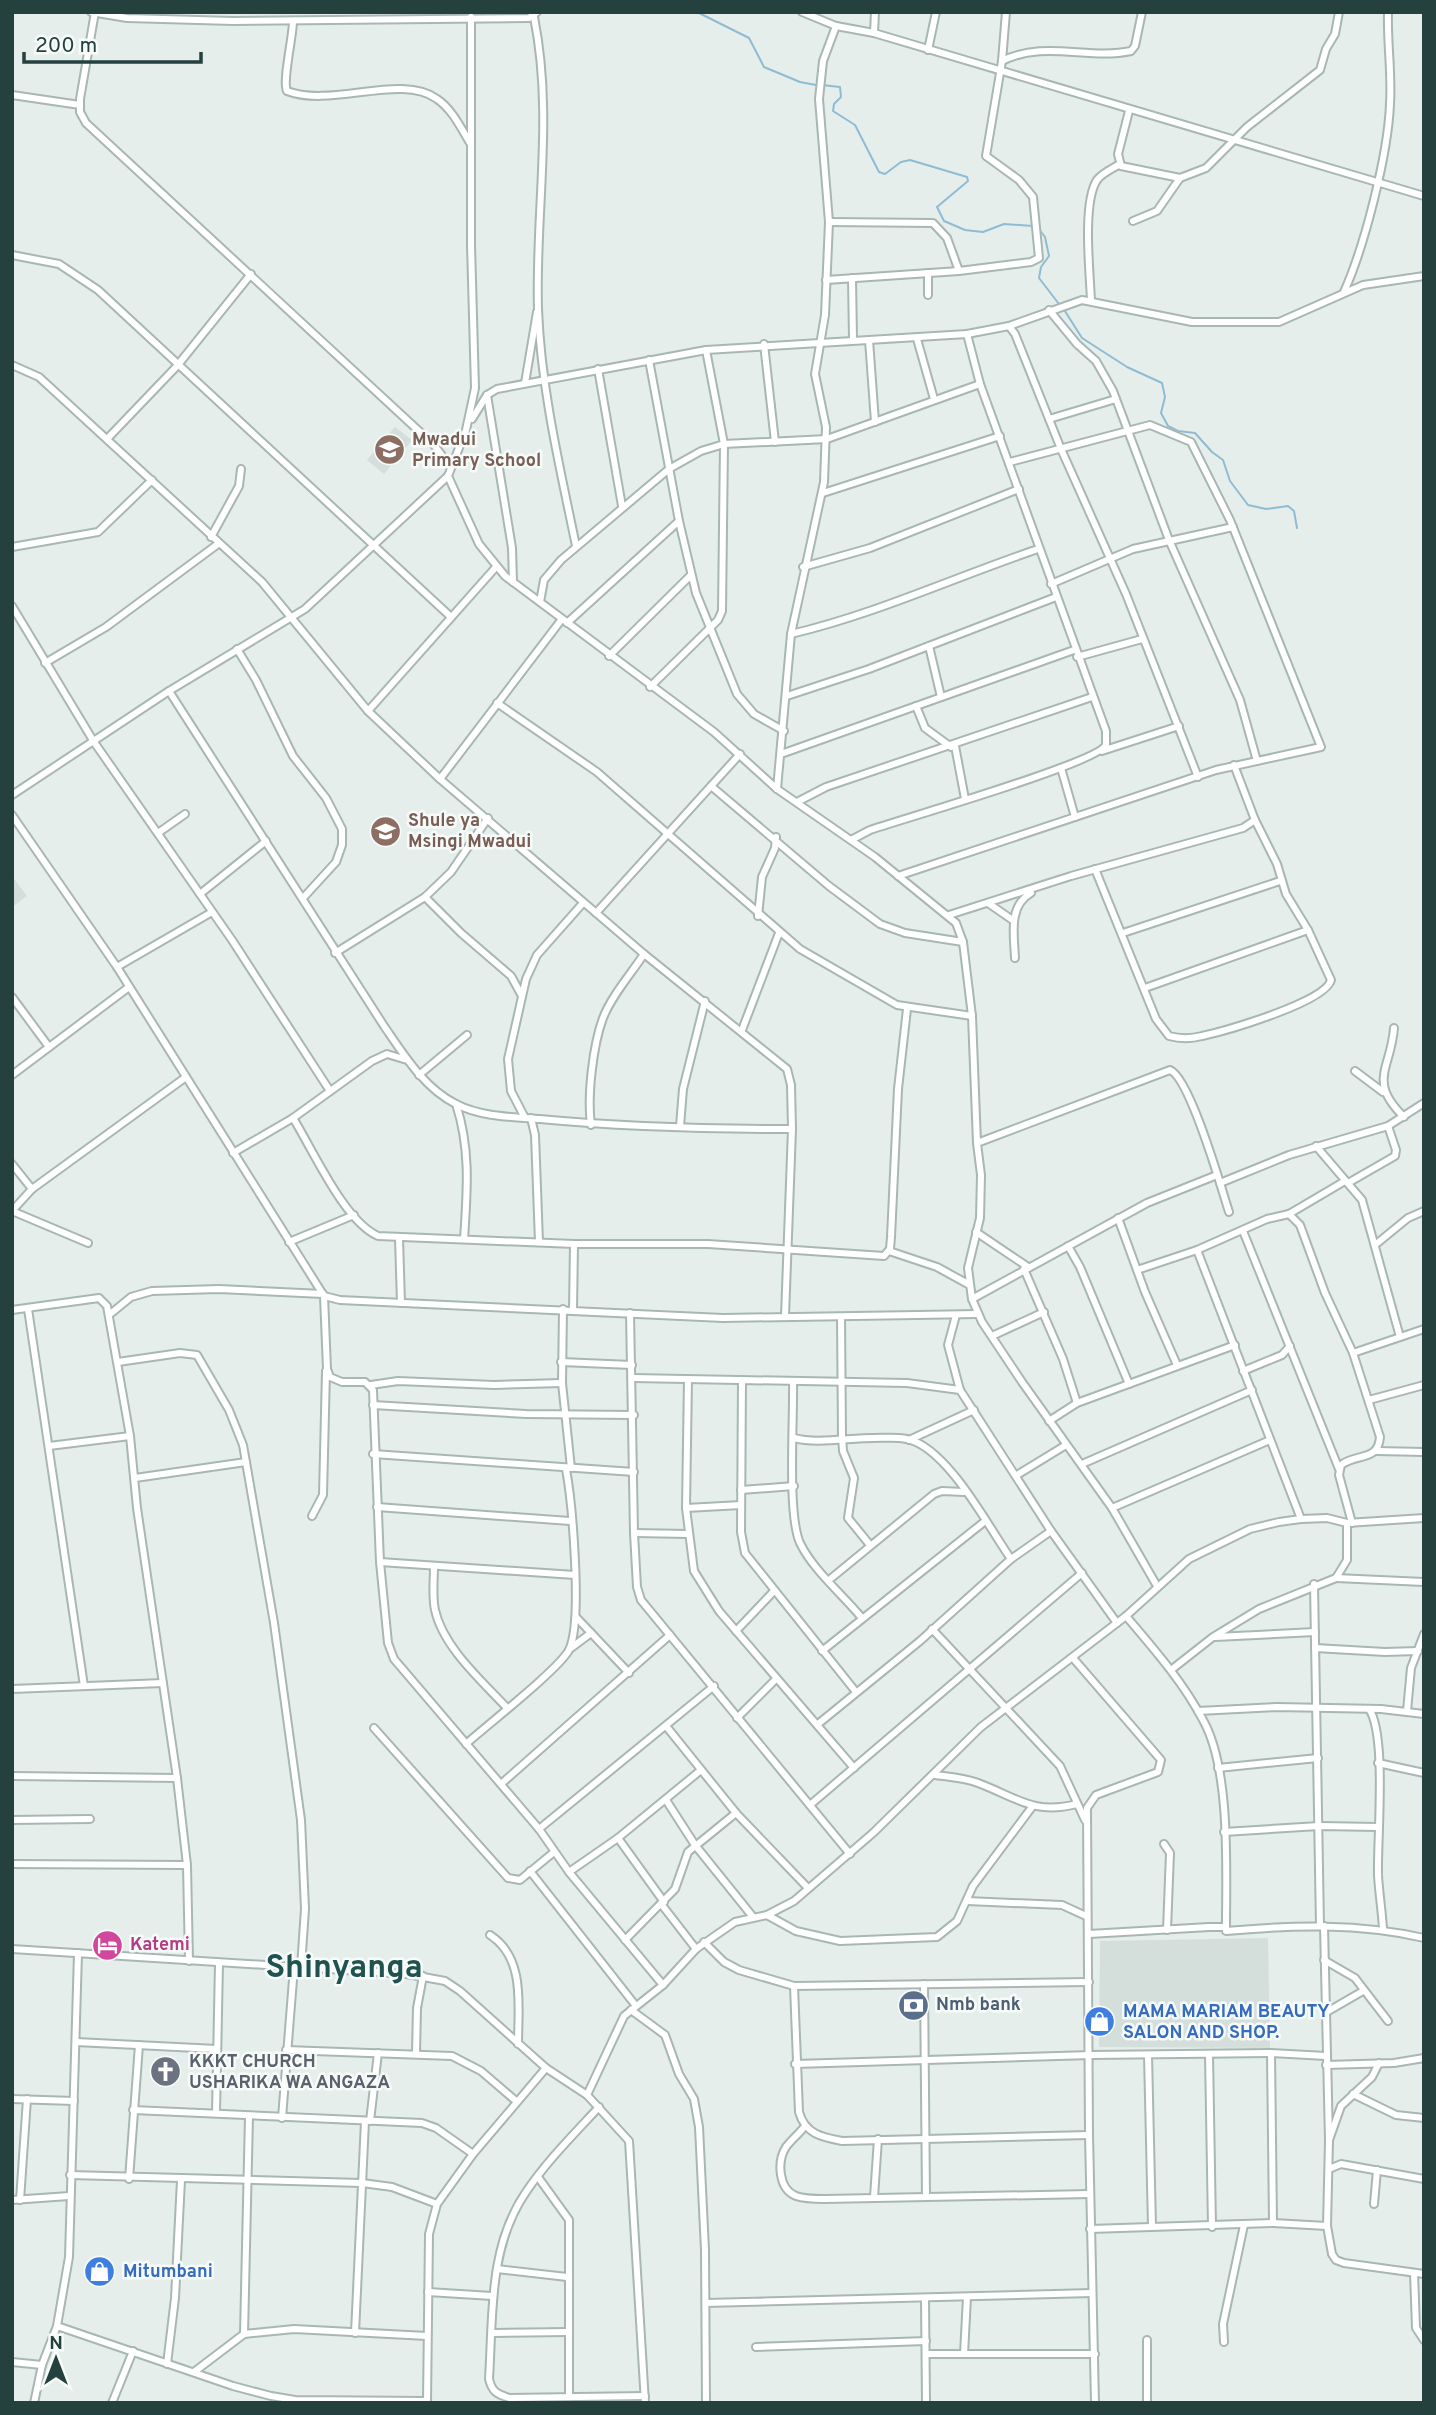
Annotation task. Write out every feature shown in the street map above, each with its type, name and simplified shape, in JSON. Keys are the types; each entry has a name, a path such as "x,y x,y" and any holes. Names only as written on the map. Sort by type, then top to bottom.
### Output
{"street":[{"path":"802,12 836,26 874,33 1232,142 1296,157 1424,196"},
{"path":"874,33 875,12"},
{"path":"928,50 936,12"},
{"path":"826,280 959,271 1033,261 1040,256 1034,202 1030,191 986,156 1002,61 1006,12"},
{"path":"1002,61 1022,53 1041,51 1131,51 1135,46 1142,12"},
{"path":"1129,111 1118,154 1120,164 1128,170 1180,178 1206,168 1232,142 1321,70 1326,49 1335,34 1339,12"},
{"path":"1344,292 1359,249 1376,181 1390,106 1388,12"},
{"path":"450,466 434,445 86,123 80,106 94,13 233,22 535,15 546,127 538,309 556,458 576,546"},
{"path":"466,430 475,388 471,17"},
{"path":"293,21 293,45 284,83 287,91 324,98 365,90 429,94 446,107 471,145"},
{"path":"777,789 791,635 803,567 823,493 827,439 815,374 822,342 829,222 819,99 823,61 836,26"},
{"path":"12,94 80,106"},
{"path":"1091,301 1088,237 1091,197 1100,177 1120,164"},
{"path":"1133,221 1157,211 1180,178"},
{"path":"829,222 931,222 947,238 959,271"},
{"path":"12,255 50,261 71,270 114,304 177,366 451,617"},
{"path":"928,273 928,295"},
{"path":"107,439 177,366 251,274"},
{"path":"1157,1586 1112,1508 992,1336 972,1299 968,1268 982,1200 972,1016 963,942 956,923 799,801 777,789 740,754 496,567 471,528 448,476 450,466 466,430 487,395 497,389 525,383 706,350 764,344 916,339 967,334 1009,326 1071,302 1091,301 1192,322 1275,322 1291,319 1344,292 1375,282 1423,277"},
{"path":"852,278 853,340"},
{"path":"525,383 531,336 538,309"},
{"path":"1049,310 1077,344 1096,361 1116,399 1169,540 1247,716 1257,761"},
{"path":"1009,326 1018,341 1060,449 1110,558 1198,777"},
{"path":"967,334 981,384 1038,549 1106,734 1102,751"},
{"path":"916,339 934,399"},
{"path":"869,340 875,422"},
{"path":"764,344 775,442"},
{"path":"650,687 718,620 722,611 724,444 706,350"},
{"path":"649,360 690,576 724,668 741,700 754,714 784,731"},
{"path":"12,365 39,377 262,582 368,711 440,779 644,954 742,1030 787,1069 791,1085 792,1129 785,1317"},
{"path":"598,369 622,506"},
{"path":"540,602 546,575 576,546 669,469 701,450 724,444 827,439 981,384"},
{"path":"487,395 512,548 513,582"},
{"path":"1049,419 1116,399"},
{"path":"898,876 1234,765 1320,748 1321,745 1233,527 1191,442 1156,426 1010,462"},
{"path":"823,493 1000,436"},
{"path":"211,537 239,486 241,469"},
{"path":"12,795 169,691 305,609 448,476"},
{"path":"12,547 97,532 152,480"},
{"path":"803,567 863,550 1019,489"},
{"path":"440,779 564,621 678,521"},
{"path":"1051,584 1110,558 1169,540 1233,527"},
{"path":"45,663 106,627 218,544"},
{"path":"791,635 859,615 968,572 1038,549"},
{"path":"368,711 496,567"},
{"path":"609,656 690,576"},
{"path":"787,696 839,680 1056,597"},
{"path":"12,606 15,622 45,663 93,742 200,894 330,1091"},
{"path":"781,754 941,697 1075,654 1142,639"},
{"path":"929,646 941,697"},
{"path":"237,649 256,680 293,756 326,798 342,829 339,855 304,897"},
{"path":"169,691 304,897 335,953 407,1060 419,1075 456,1104 475,1111 592,1125 792,1129"},
{"path":"799,801 826,787 953,747 1092,697"},
{"path":"497,703 597,772 758,916 832,970 907,1009 972,1016"},
{"path":"916,706 925,728 953,747 965,799"},
{"path":"850,840 870,830 1179,726"},
{"path":"596,913 740,754"},
{"path":"1095,869 1159,1026 1169,1036 1202,1037 1295,1006 1316,995 1331,983 1308,930 1280,881 1277,863 1255,820 1234,765"},
{"path":"1060,768 1075,817"},
{"path":"710,786 776,837 829,886 890,930 963,942"},
{"path":"158,833 185,814"},
{"path":"12,815 117,967 324,1295 327,1369 323,1495 312,1516"},
{"path":"335,953 425,897 451,873 488,818"},
{"path":"949,915 1095,869 1243,828 1255,820"},
{"path":"758,916 762,877 775,848 776,837"},
{"path":"200,894 266,841"},
{"path":"1123,933 1280,881"},
{"path":"1015,958 1014,921 1021,899 1042,887"},
{"path":"425,897 461,933 511,976 522,996"},
{"path":"539,1242 535,1135 511,1091 508,1050 522,996 537,955 583,903"},
{"path":"988,903 1014,921"},
{"path":"117,967 212,912"},
{"path":"1145,988 1308,930"},
{"path":"742,1030 779,933"},
{"path":"592,1125 589,1109 603,1019 644,954"},
{"path":"12,1075 129,987"},
{"path":"12,997 49,1047"},
{"path":"680,1126 683,1089 705,1001"},
{"path":"293,1118 354,1215 368,1231 398,1238 574,1244 708,1244 884,1256 889,1251 894,1205 899,1077 907,1009"},
{"path":"1385,1094 1383,1068 1392,1047 1395,1028"},
{"path":"419,1075 467,1035"},
{"path":"233,1153 293,1118 381,1056 387,1054 407,1060"},
{"path":"977,1143 1170,1070 1182,1079 1229,1212"},
{"path":"1356,1071 1385,1094 1404,1117"},
{"path":"88,1242 12,1211 32,1189 186,1077"},
{"path":"1220,1183 1316,1146 1388,1126 1424,1103"},
{"path":"456,1104 463,1125 468,1161 464,1239"},
{"path":"1137,1270 1289,1214 1395,1156 1396,1150 1388,1126"},
{"path":"1316,1146 1362,1200 1400,1337"},
{"path":"12,1164 32,1189"},
{"path":"972,1299 1147,1202 1217,1175"},
{"path":"1375,1245 1408,1217 1424,1211"},
{"path":"1289,1214 1300,1225 1325,1293 1353,1353 1380,1437 1377,1451"},
{"path":"289,1242 354,1215"},
{"path":"1118,1218 1177,1366"},
{"path":"1242,1231 1339,1471 1349,1523 1347,1560 1336,1578"},
{"path":"976,1232 1026,1268 1071,1379 1077,1403"},
{"path":"398,1238 401,1303"},
{"path":"573,1310 574,1244"},
{"path":"1068,1246 1080,1267 1129,1384"},
{"path":"1197,1250 1301,1519"},
{"path":"889,1251 937,1266 968,1284"},
{"path":"109,1315 131,1297 152,1291 219,1289 324,1295 340,1300 723,1318 978,1314"},
{"path":"12,1310 99,1298 104,1300 109,1315 130,1436 177,1779 187,1865 189,1961"},
{"path":"28,1309 84,1686"},
{"path":"563,1310 561,1362 576,1617 569,1650"},
{"path":"992,1336 1044,1312"},
{"path":"631,1313 634,1533 637,1587 641,1600 656,1622 714,1686 737,1718 850,1854"},
{"path":"956,1315 948,1345 960,1390 1051,1531 1117,1623"},
{"path":"841,1317 844,1345 840,1383 843,1451 855,1478 848,1518 870,1545"},
{"path":"1353,1353 1424,1329"},
{"path":"1049,1421 1077,1403 1235,1345"},
{"path":"1243,1371 1282,1355 1290,1346"},
{"path":"118,1362 180,1353 197,1355 229,1410 243,1445 274,1623 301,1820 304,1909 286,2050 282,2118"},
{"path":"561,1362 632,1365"},
{"path":"327,1369 334,1381 371,1384 398,1381 494,1385 562,1383"},
{"path":"633,1378 907,1382 960,1390"},
{"path":"688,1379 686,1508 694,1572 736,1631 854,1768"},
{"path":"742,1380 741,1505 745,1553 856,1692"},
{"path":"793,1382 794,1486 800,1542 862,1617"},
{"path":"371,1384 380,1562 389,1650 435,1710 539,1829 569,1872 663,1985"},
{"path":"1368,1400 1424,1385"},
{"path":"1082,1464 1252,1390"},
{"path":"373,1405 566,1415 634,1415"},
{"path":"793,1438 813,1441 842,1437 909,1440 974,1410"},
{"path":"49,1446 130,1436"},
{"path":"909,1440 928,1451 965,1493 1011,1559"},
{"path":"1112,1508 1270,1440"},
{"path":"1017,1475 1066,1445"},
{"path":"1339,1471 1346,1461 1377,1451 1424,1452"},
{"path":"373,1454 634,1472"},
{"path":"135,1478 246,1462"},
{"path":"741,1490 794,1486"},
{"path":"829,1580 934,1494 942,1491 965,1493"},
{"path":"686,1508 741,1505"},
{"path":"377,1507 570,1521"},
{"path":"587,2095 624,2016 663,1985 696,1949 735,1922 781,1910 850,1854 935,1775 981,1727 1126,1616 1189,1559 1250,1529 1301,1519 1327,1518 1349,1523 1424,1518"},
{"path":"822,1651 985,1522"},
{"path":"818,1724 1011,1559 1051,1531"},
{"path":"634,1533 689,1534"},
{"path":"380,1562 575,1575"},
{"path":"433,1566 434,1606 438,1620 473,1671 507,1708"},
{"path":"810,1805 1082,1573"},
{"path":"1171,1670 1213,1637 1259,1609 1314,1584 1336,1578 1424,1582"},
{"path":"1314,1584 1329,2140 1327,2226 1332,2254 1336,2260 1370,2268 1424,2274"},
{"path":"736,1631 774,1591"},
{"path":"1126,1616 1171,1670 1198,1711 1213,1743 1224,1832 1226,1931 1322,1926 1383,1929 1424,1938"},
{"path":"576,1617 629,1673"},
{"path":"932,1629 1060,1766 1086,1823"},
{"path":"1213,1637 1315,1632"},
{"path":"466,1744 591,1633"},
{"path":"1407,1711 1411,1668 1424,1634"},
{"path":"500,1784 670,1635"},
{"path":"1315,1648 1385,1653 1418,1651"},
{"path":"1073,1658 1161,1760 1158,1772 1096,1795 1087,1808 1086,1916 1089,1934 1091,2055 1090,2229 1095,2403"},
{"path":"737,1718 776,1679"},
{"path":"12,1689 163,1683"},
{"path":"539,1829 714,1686"},
{"path":"1198,1711 1317,1708 1424,1714"},
{"path":"1369,1709 1375,1720 1378,1763 1383,1929"},
{"path":"666,1726 736,1813 807,1887"},
{"path":"374,1728 508,1878 520,1880 554,1852"},
{"path":"1218,1768 1318,1758"},
{"path":"1378,1763 1424,1773"},
{"path":"569,1872 618,1838 701,1770"},
{"path":"935,1775 980,1784 1032,1807 1048,1809 1077,1804"},
{"path":"12,1776 177,1779"},
{"path":"666,1800 695,1845 753,1917"},
{"path":"767,1915 796,1931 840,1941 928,1938 948,1931 973,1886 1032,1807"},
{"path":"625,1940 675,1889 688,1852 736,1813"},
{"path":"12,1820 90,1819"},
{"path":"1224,1832 1319,1826 1378,1827"},
{"path":"618,1838 696,1949"},
{"path":"1164,1844 1170,1853 1167,1930"},
{"path":"12,1864 187,1865"},
{"path":"530,1871 634,2008 665,2035 679,2074 694,2099 699,2127 706,2303 706,2403"},
{"path":"967,1901 1062,1905 1086,1916"},
{"path":"1089,1934 1226,1927"},
{"path":"490,1935 505,1948 514,1968 518,1986 518,2044"},
{"path":"704,1942 724,1962 739,1970 794,1986 1089,1982"},
{"path":"12,1949 423,1976 445,1981 460,1991 547,2068 587,2095 599,2107 624,2134 631,2152 645,2399 569,2395 533,2399 498,2395 491,2388 489,2379 492,2295 497,2269 516,2209 538,2177 599,2107"},
{"path":"34,2403 42,2365 57,2326 69,2257 78,1953"},
{"path":"1324,1960 1352,1975 1388,2021"},
{"path":"216,2113 219,1963"},
{"path":"416,2053 417,2008 423,1976"},
{"path":"924,1984 926,2197"},
{"path":"794,1986 799,2112 805,2126 817,2136 842,2141 1089,2135"},
{"path":"1325,2013 1363,1991"},
{"path":"76,2042 217,2049"},
{"path":"129,2179 139,2045"},
{"path":"286,2050 452,2056 468,2063 516,2101"},
{"path":"355,2333 362,2183 378,2053"},
{"path":"795,2064 1091,2055 1271,2053 1326,2056"},
{"path":"1271,2053 1273,2223"},
{"path":"1209,2054 1212,2227"},
{"path":"1148,2055 1152,2227"},
{"path":"1326,2065 1424,2058"},
{"path":"1329,2140 1341,2106 1372,2077 1379,2063"},
{"path":"57,2326 233,2386 295,2401 427,2402 429,2234 438,2204 473,2154 547,2068"},
{"path":"1353,2094 1396,2115 1424,2118"},
{"path":"12,2099 74,2101"},
{"path":"27,2099 16,2200 69,2196"},
{"path":"133,2110 422,2123 436,2129 473,2154"},
{"path":"244,2334 245,2180 249,2116"},
{"path":"805,2126 783,2155 781,2174 787,2189 797,2196 1090,2194"},
{"path":"873,2197 878,2139"},
{"path":"1329,2169 1341,2164 1424,2179"},
{"path":"1374,2204 1377,2171"},
{"path":"70,2175 129,2179 362,2183 392,2187 438,2204"},
{"path":"538,2177 569,2220 569,2395"},
{"path":"167,2364 175,2298 181,2180"},
{"path":"1090,2229 1273,2223 1327,2226"},
{"path":"1224,2342 1223,2324 1244,2225"},
{"path":"497,2269 567,2277"},
{"path":"1414,2273 1416,2328 1424,2340"},
{"path":"428,2292 492,2295"},
{"path":"706,2303 1092,2293"},
{"path":"964,2354 967,2298"},
{"path":"925,2299 926,2403"},
{"path":"194,2372 244,2334 294,2329 427,2336"},
{"path":"492,2333 568,2332"},
{"path":"1147,2340 1147,2403"},
{"path":"756,2347 926,2341"},
{"path":"112,2403 133,2351"},
{"path":"926,2354 1095,2354"},
{"path":"12,2362 42,2365"}],"shaded area":[{"name":"Mwadui Primary School","path":"395,427 412,440 384,474 367,460"},
{"path":"12,876 27,896 12,907"},
{"path":"1268,1938 1270,2048 1099,2047 1100,1941"}],"waterway":[{"path":"697,12 749,38 764,67 800,82 816,85"},
{"path":"822,85 840,87 841,97 834,104 833,111 855,125 879,172 885,174 901,162 910,160 967,177 968,181 937,207 944,221 965,230 983,232 1004,224 1033,226"},
{"path":"1038,228 1045,237 1049,256 1041,267 1039,278 1059,304"},
{"path":"1063,308 1082,338 1127,367 1162,383 1165,397 1161,413 1168,426 1178,431 1195,433 1223,460 1230,481 1248,505 1266,509 1288,506 1294,511 1297,528"}],"place":[{"name":"Mwadui Primary School","path":"389,450"},
{"name":"Shule ya Msingi Mwadui","path":"385,831"},
{"name":"Katemi","path":"107,1945"},
{"name":"Nmb bank","path":"913,2005"},
{"name":"MAMA MARIAM BEAUTY SALON AND SHOP.","path":"1100,2022"},
{"name":"KKKT CHURCH USHARIKA WA ANGAZA","path":"166,2072"},
{"name":"Mitumbani","path":"100,2272"}],"district":[{"name":"Shinyanga","path":"344,1969"}]}
